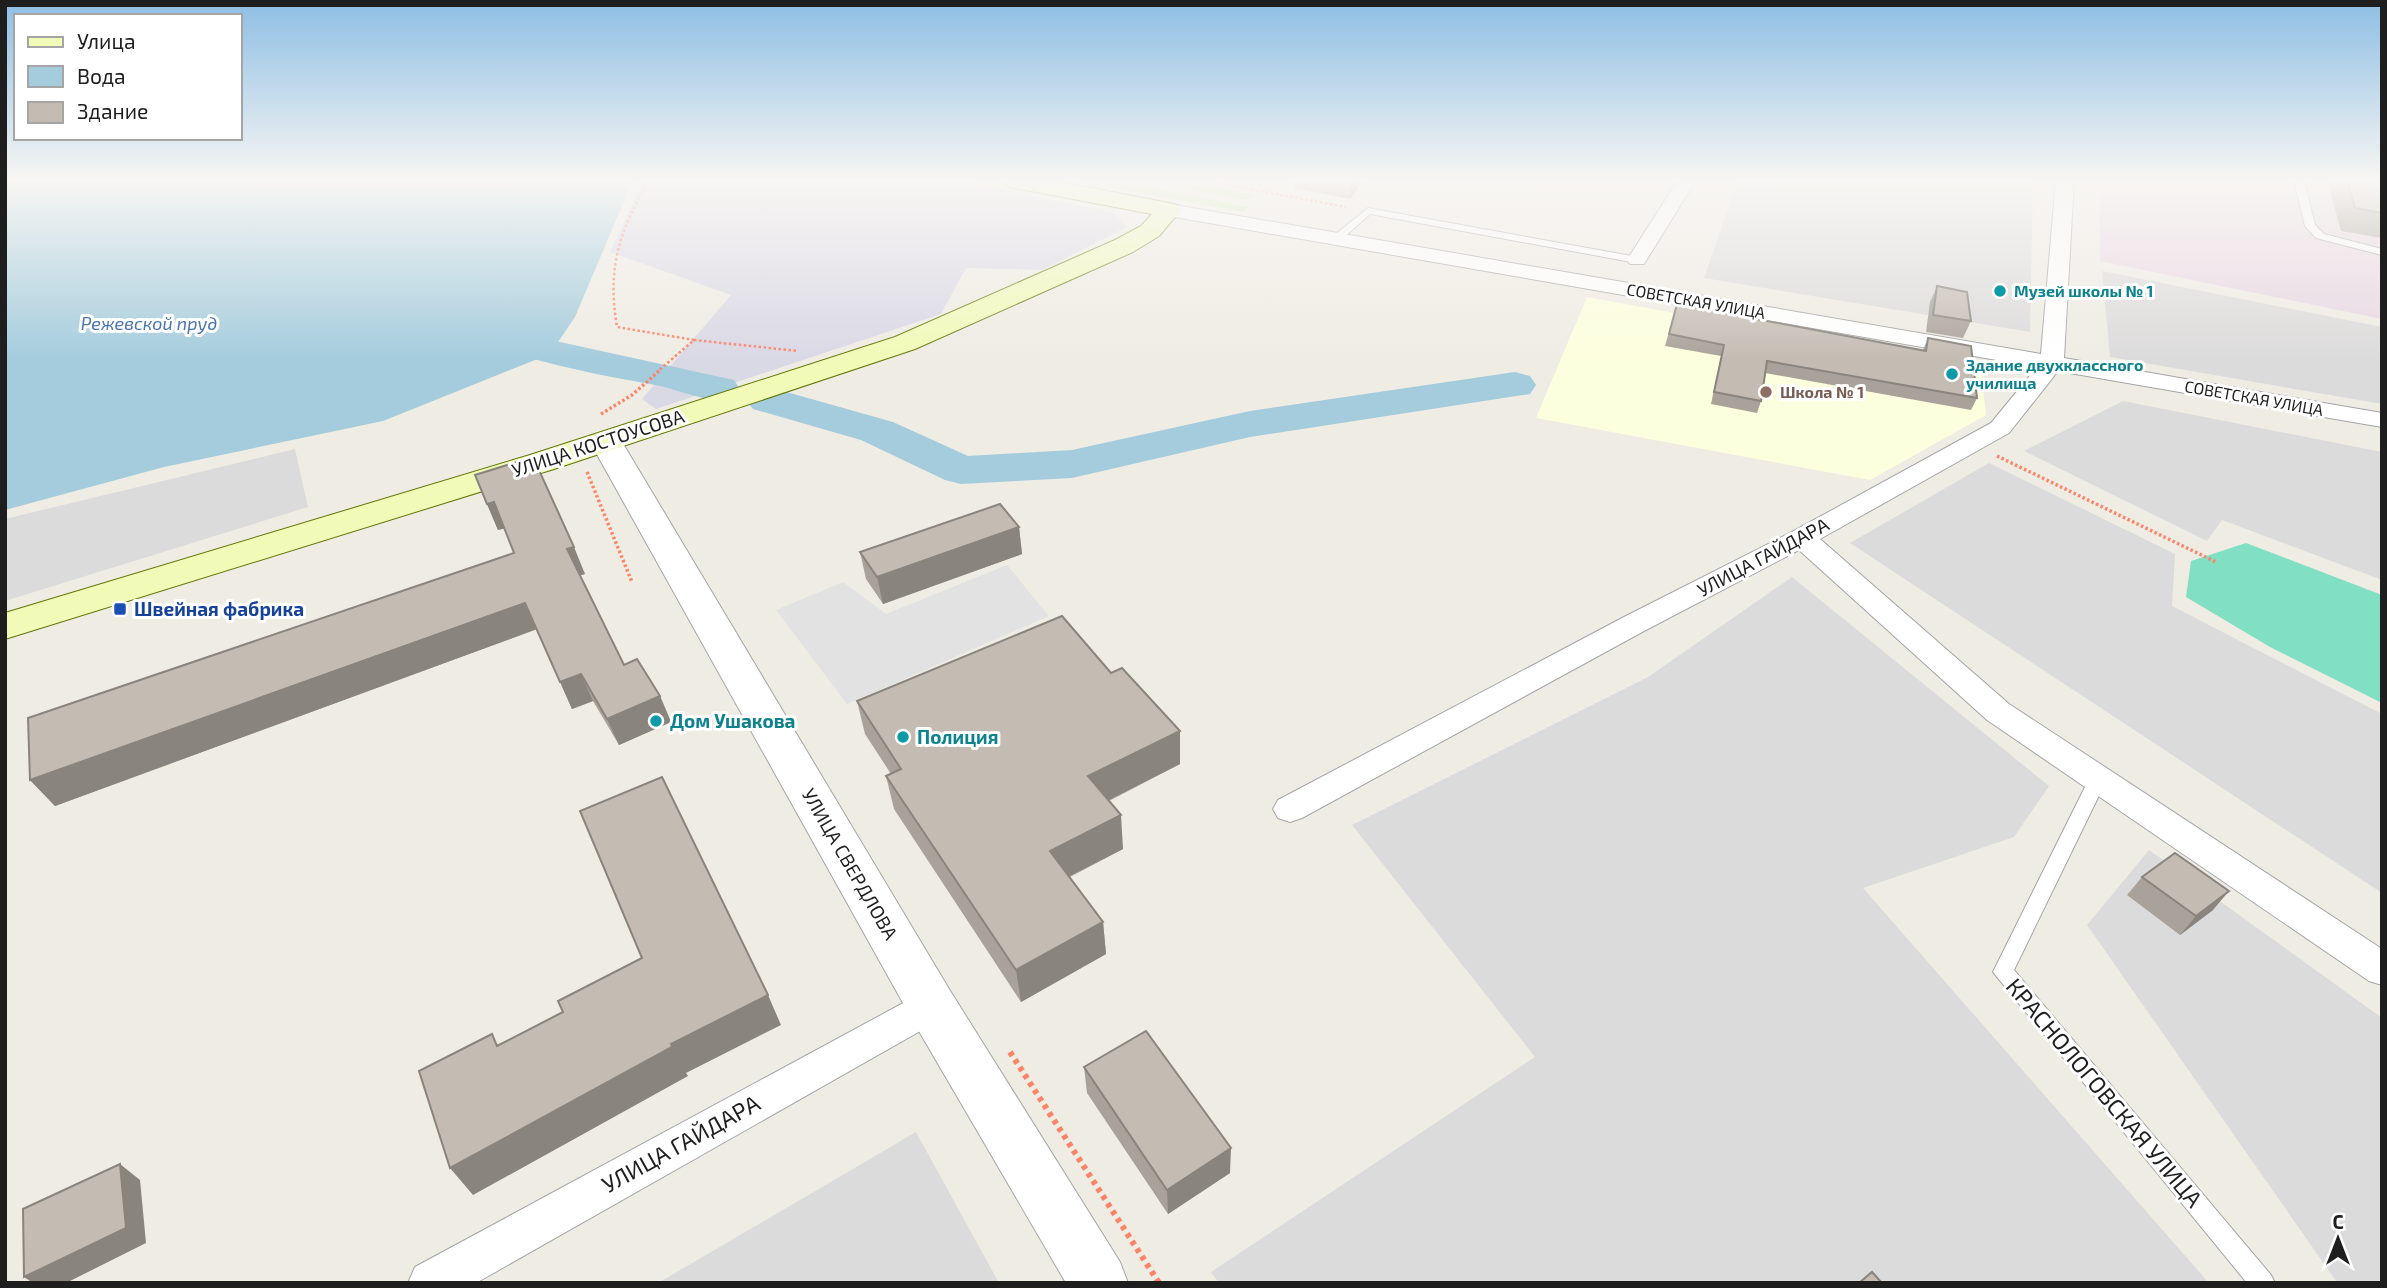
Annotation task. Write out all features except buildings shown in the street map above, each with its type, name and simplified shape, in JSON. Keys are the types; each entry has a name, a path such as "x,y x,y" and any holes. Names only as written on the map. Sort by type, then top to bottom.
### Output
{"main road":[{"name":"УЛИЦА КОСТОУСОВА","path":"5,626 905,342 1134,240"}],"street":[{"name":"СОВЕТСКАЯ УЛИЦА","path":"1342,240 2382,420"},
{"path":"1637,260 1649,240"},
{"path":"2052,363 2061,240"},
{"name":"УЛИЦА ГАЙДАРА","path":"1290,809 1634,624 1802,538 2000,428 2052,363"},
{"name":"УЛИЦА СВЕРДЛОВА","path":"596,441 931,1005 1100,1283"},
{"path":"1802,538 1998,712 2382,969"},
{"name":"УЛИЦА ГАЙДАРА","path":"431,1283 931,1005"}],"lane":[{"path":"1528,240 1637,260"},
{"path":"2336,240 2382,252"},
{"name":"КРАСНОЛОГОВСКАЯ УЛИЦА","path":"2098,779 2003,972 2263,1283"}],"path":[{"path":"620,240 610,292 617,327 694,340 801,351"},
{"path":"632,582 596,441 632,395 694,340"},
{"path":"1971,444 2216,562"},
{"path":"1008,1049 1159,1283"}],"shaded area":[{"path":"615,240 1101,240 1042,270 966,268 941,314 656,409 642,399 731,295 610,252"},
{"path":"1717,240 2032,240 2030,332 1704,278"},
{"path":"2100,240 2382,240 2382,319 2100,261"},
{"path":"2102,271 2382,327 2382,404 2110,357"},
{"name":"Школа № 1","path":"1587,297 1981,369 1986,415 1870,480 1536,418"},
{"path":"2123,401 2382,452 2382,580 2222,520 2207,541 2024,451"},
{"path":"295,449 308,507 5,601 5,519"},
{"path":"1989,463 2175,554 2172,606 2382,714 2382,893 1850,543"},
{"path":"1007,565 1049,616 847,704 776,610 843,582 886,614"},
{"path":"1792,577 2049,786 2014,837 1863,888 2209,1283 1219,1283 1211,1272 1535,1057 1352,825 1648,677"},
{"path":"2149,850 2382,1018 2382,1283 2336,1281 2087,925"},
{"path":"916,1132 999,1283 658,1283"}],"green space":[{"path":"2246,543 2382,595 2382,703 2270,647 2186,597 2191,561"}],"water":[{"name":"Режевской пруд","path":"5,240 608,240 575,317 550,354 383,421 164,467 5,510"}],"waterway":[{"path":"481,330 551,353 646,372"},
{"path":"666,376 719,389"},
{"path":"768,400 877,431 961,470 1072,464 1250,424 1515,385"}],"place":[{"name":"Музей школы № 1","path":"2000,291"},
{"name":"Здание двухклассного училища","path":"1952,374"},
{"name":"Школа № 1","path":"1766,392"},
{"name":"Швейная фабрика","path":"120,609"},
{"name":"Дом Ушакова","path":"656,721"},
{"name":"Полиция","path":"903,737"}]}
